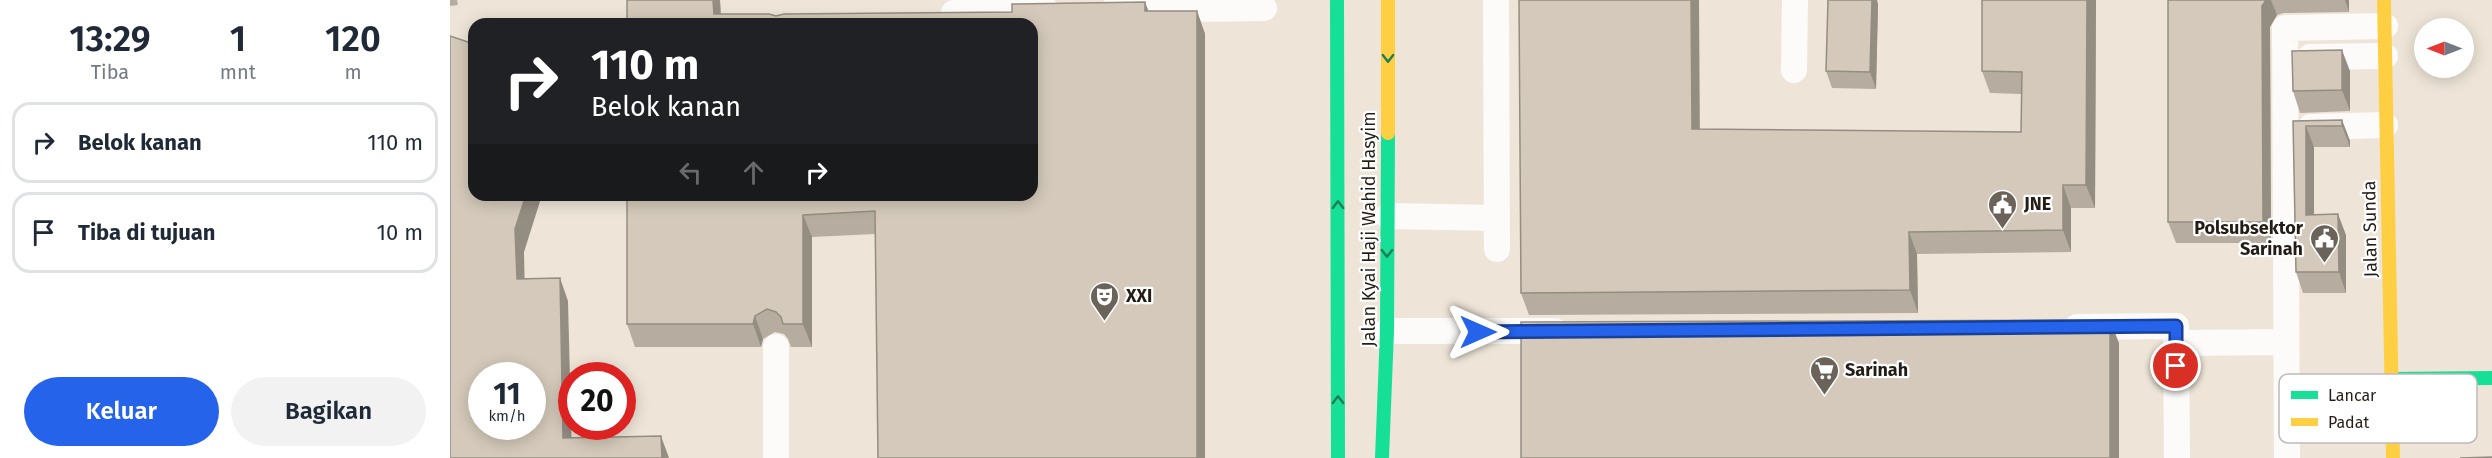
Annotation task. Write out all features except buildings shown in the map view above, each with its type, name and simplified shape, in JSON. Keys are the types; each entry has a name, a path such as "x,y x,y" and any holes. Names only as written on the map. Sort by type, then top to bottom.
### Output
{"main road":[{"name":"Jalan Kyai Haji Wahid Hasyim","path":"1337,0 1338,458"},
{"name":"Jalan Kyai Haji Wahid Hasyim","path":"1382,458 1387,331 1388,0"},
{"name":"Jalan Sunda","path":"2384,0 2391,374"},
{"path":"2477,378 2492,378"},
{"name":"Jalan Sunda","path":"2393,443 2393,458"}],"lane":[{"path":"1496,0 1497,249"},
{"path":"1794,70 1795,0"},
{"path":"929,13 1264,8"},
{"path":"2286,374 2285,28 2385,26"},
{"path":"2285,57 2385,56"},
{"path":"2285,121 2385,118"},
{"path":"1388,216 1497,218"},
{"path":"2058,327 2176,326 2177,458"},
{"path":"1387,331 1575,331"},
{"path":"2176,344 2286,342"},
{"path":"776,347 776,458"},
{"path":"2287,443 2287,458"}],"traffic: fast":[{"path":"1337,0 1338,458"},
{"path":"1382,458 1387,331 1388,133"},
{"path":"2477,378 2492,378"}],"traffic: slow":[{"path":"1388,0 1388,133"},
{"path":"2384,0 2391,374"},
{"path":"2393,443 2393,458"}],"place":[{"name":"JNE","path":"2003,230"},
{"name":"Polsubsektor Sarinah","path":"2324,264"},
{"name":"XXI","path":"1105,322"},
{"name":"Sarinah","path":"1824,396"}],"route":[{"path":"1478,332 2176,326 2176,366"}]}
